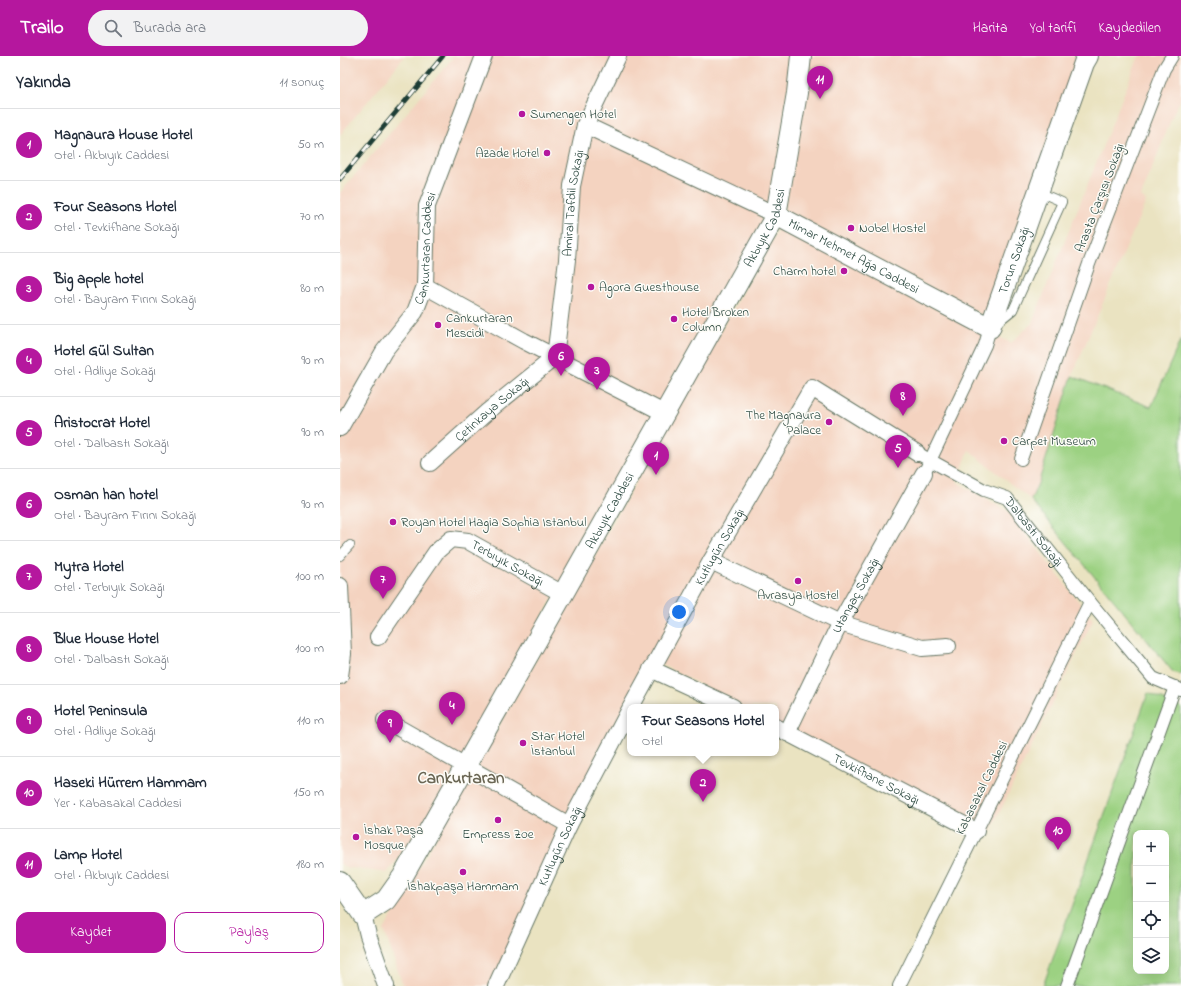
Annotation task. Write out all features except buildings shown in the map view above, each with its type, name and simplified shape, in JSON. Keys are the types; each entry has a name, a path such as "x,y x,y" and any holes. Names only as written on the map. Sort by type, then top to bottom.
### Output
{"street":[{"name":"Cankurtaran Caddesi","path":"340,428 384,351 415,312 425,286 427,206 484,56"},
{"name":"Amiral Tafdil Sokağı","path":"555,357 566,260 572,186 585,125 618,56"},
{"name":"Akbıyık Caddesi","path":"363,915 386,900 403,876 776,215 802,56"},
{"name":"Torun Sokağı","path":"924,462 985,345 1084,63 1088,56"},
{"name":"Arasta Çarşısı Sokağı","path":"1021,459 1089,264 1164,69 1172,56"},
{"name":"Mimar Mehmet Ağa Caddesi","path":"585,125 776,215 990,328"},
{"path":"425,286 524,341 664,413"},
{"name":"Çetinkaya Sokağı","path":"430,463 487,412 555,357"},
{"name":"Dalbastı Sokağı","path":"812,388 924,462 984,490 1007,498 1152,678 1178,689"},
{"name":"Kutlugün Sokağı","path":"633,704 651,668 711,561 812,388"},
{"name":"Utangaç Sokağı","path":"781,730 840,623 924,462"},
{"name":"Terbıyık Sokağı","path":"378,637 436,552 450,539 468,541 563,594"},
{"path":"711,561 840,623 922,648 948,646"},
{"path":"340,586 343,654 340,676"},
{"name":"Kabasakal Caddesi","path":"899,986 1090,602"},
{"path":"651,668 727,704"},
{"path":"1067,986 1178,689"},
{"name":"Kutlugün Sokağı","path":"496,986 569,825 627,716"},
{"path":"385,720 569,825"},
{"name":"Tevkifhane Sokağı","path":"781,730 976,831"},
{"path":"340,882 363,915 368,935 386,986"}],"lane":[{"path":"340,556 350,545"}],"shaded area":[{"path":"340,56 405,56 340,135"},
{"path":"454,56 793,56 772,206 434,810 387,873 346,867 340,864 340,193"},
{"path":"806,56 1082,56 984,316 784,212"},
{"path":"1139,56 1181,56 1181,99 1174,112 1141,197 1146,201 1072,376 1039,481 1031,500 969,450 957,482 1009,512 1093,620 990,832 779,725 779,704 738,704 651,659 629,704 627,704 627,708 490,986 403,986 384,930 779,228 1011,343 1032,323"}],"green space":[{"path":"1181,339 1181,675 1173,672 1031,500 1039,481 1072,376 1151,407"},
{"path":"1148,693 1181,707 1181,986 1043,986"}],"railway":[{"path":"340,179 443,56"}],"place":[{"name":"Lamp Hotel","path":"820,99"},
{"name":"Sumengen Hotel","path":"522,114"},
{"name":"Azade Hotel","path":"547,153"},
{"name":"Nobel Hostel","path":"851,228"},
{"name":"Charm hotel","path":"844,271"},
{"name":"Agora Guesthouse","path":"591,287"},
{"name":"Hotel Broken Column","path":"674,319"},
{"name":"Cankurtaran Mescidi","path":"438,325"},
{"name":"Osman han hotel","path":"561,376"},
{"name":"Big apple hotel","path":"597,390"},
{"name":"Blue House Hotel","path":"903,416"},
{"name":"The Magnaura Palace","path":"829,422"},
{"name":"Carpet Museum","path":"1004,441"},
{"name":"Aristocrat Hotel","path":"898,468"},
{"name":"Magnaura House Hotel","path":"656,475"},
{"name":"Royan Hotel Hagia Sophia Istanbul","path":"393,522"},
{"name":"Avrasya Hostel","path":"798,581"},
{"name":"Mytra Hotel","path":"383,599"},
{"name":"Hotel Gül Sultan","path":"452,725"},
{"name":"Hotel Peninsula","path":"390,743"},
{"name":"Star Hotel İstanbul","path":"523,743"},
{"name":"Four Seasons Hotel","path":"703,802"},
{"name":"Empress Zoe","path":"498,820"},
{"name":"İshak Paşa Mosque","path":"356,837"},
{"name":"Haseki Hürrem Hammam","path":"1058,850"},
{"name":"İshakpaşa Hammam","path":"463,872"}],"district":[{"name":"Cankurtaran","path":"461,778"}]}
